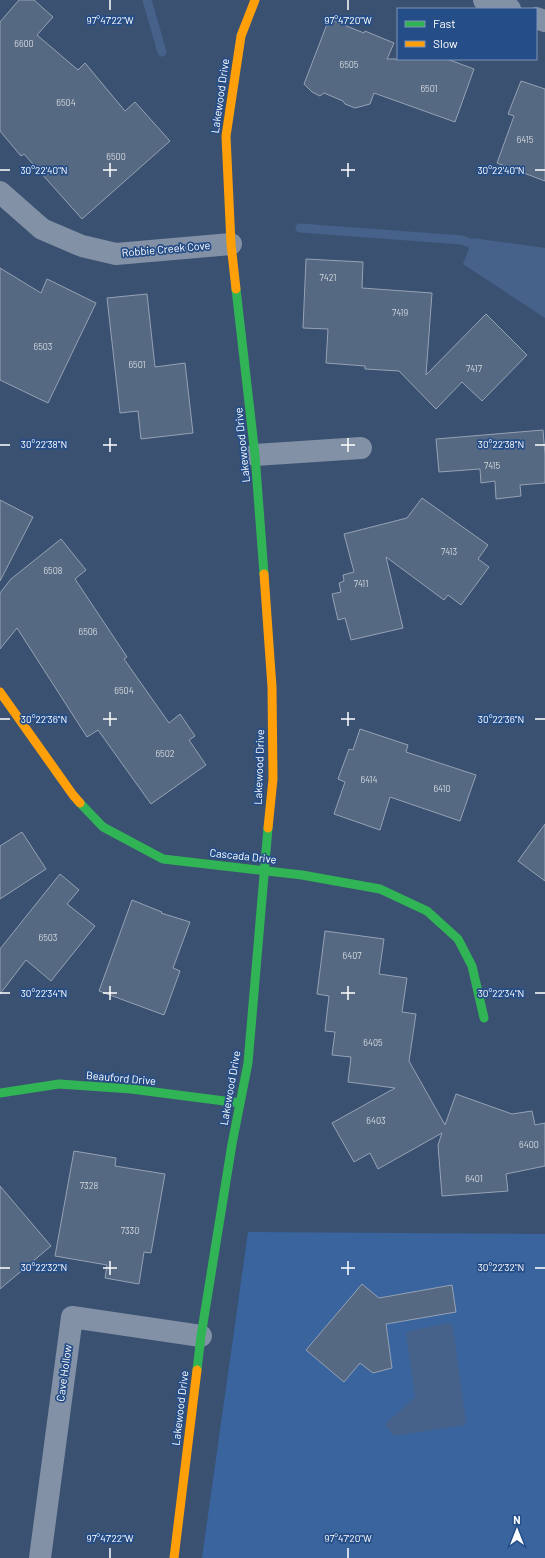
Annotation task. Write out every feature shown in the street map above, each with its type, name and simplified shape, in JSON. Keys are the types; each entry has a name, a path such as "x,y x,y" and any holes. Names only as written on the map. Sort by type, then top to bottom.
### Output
{"street":[{"name":"Lakewood Drive","path":"174,1558 201,1336 248,1063 273,779 272,687 255,455 231,244 226,136 241,36 255,0"},
{"path":"484,0 507,8"},
{"name":"Robbie Creek Cove","path":"0,192 42,228 82,246 116,254 231,244"},
{"path":"255,455 361,448"},
{"name":"Cascada Drive","path":"0,692 73,795 103,827 163,859 302,875 380,889 427,911 458,939 472,966 484,1018"},
{"name":"Beauford Drive","path":"0,1093 59,1084 131,1089 240,1103"},
{"name":"Cave Hollow","path":"40,1558 72,1318 201,1336"}],"shaded area":[{"path":"473,238 545,248 545,318 463,264"},
{"path":"248,1232 545,1234 545,1558 202,1558"},
{"path":"449,1323 453,1327 466,1422 465,1425 394,1436 385,1424 415,1397 406,1334 410,1331"}],"building":[{"path":"19,0 34,0 53,17 37,35 78,70 85,63 125,111 135,102 170,141 82,219 24,154 21,156 0,131 0,22"},
{"path":"329,19 364,33 365,31 394,43 387,59 450,60 474,69 455,122 374,93 370,104 355,108 324,93 320,96 312,92 304,84"},
{"path":"521,81 545,89 545,181 497,163 514,116 508,114"},
{"path":"306,259 363,262 362,288 432,293 426,375 486,314 527,355 482,401 462,382 436,409 399,371 365,369 365,366 326,363 328,329 303,328"},
{"path":"0,268 41,293 47,279 96,303 48,403 0,380"},
{"path":"147,294 155,367 185,363 193,433 141,439 138,411 120,413 107,298"},
{"path":"543,430 545,483 520,485 521,496 496,499 495,481 481,483 480,469 439,472 436,439"},
{"path":"422,498 488,545 478,559 489,567 461,605 448,595 444,600 386,557 403,628 351,640 345,618 338,620 332,594 341,592 339,583 344,581 343,575 354,572 344,534 407,518"},
{"path":"0,500 33,517 0,581"},
{"path":"61,539 86,570 75,579 127,657 124,659 169,723 180,714 195,736 189,740 206,765 151,804 98,730 87,737 17,628 0,649 0,593 11,579"},
{"path":"360,729 408,745 406,752 476,775 460,821 390,797 380,830 334,814 345,782 338,779 349,749 353,750"},
{"path":"545,824 545,881 518,861"},
{"path":"22,832 46,869 0,899 0,846"},
{"path":"60,874 79,890 67,904 95,926 51,981 26,960 0,994 0,949"},
{"path":"132,900 162,912 161,913 190,922 173,968 180,971 164,1015 99,991"},
{"path":"325,931 384,939 379,974 407,978 402,1012 416,1014 409,1061 445,1125 456,1094 512,1114 532,1111 535,1125 545,1123 545,1166 506,1174 508,1191 442,1196 438,1145 442,1133 378,1169 370,1153 354,1162 332,1123 395,1088 348,1082 351,1057 332,1055 335,1032 325,1031 329,996 317,994"},
{"path":"74,1151 116,1158 115,1166 165,1174 151,1253 144,1252 139,1284 105,1278 107,1265 55,1256"},
{"path":"0,1186 51,1246 0,1289"},
{"path":"362,1284 379,1298 452,1285 456,1312 386,1324 392,1368 373,1373 360,1363 344,1382 306,1350"}],"waterway":[{"path":"147,0 162,52"},
{"path":"300,228 462,240 483,248"}],"traffic: fast":[{"path":"236,289 255,455 264,574"},
{"path":"80,803 103,827 163,859 302,875 380,889 427,911 458,939 472,966 484,1018"},
{"path":"197,1370 201,1336 232,1144 248,1063 268,828"},
{"path":"0,1093 59,1084 131,1089 240,1103"}],"traffic: slow":[{"path":"236,289 231,244 226,136 241,36 255,0"},
{"path":"264,574 272,687 273,779 268,828"},
{"path":"0,692 80,803"},
{"path":"174,1558 197,1370"}]}
